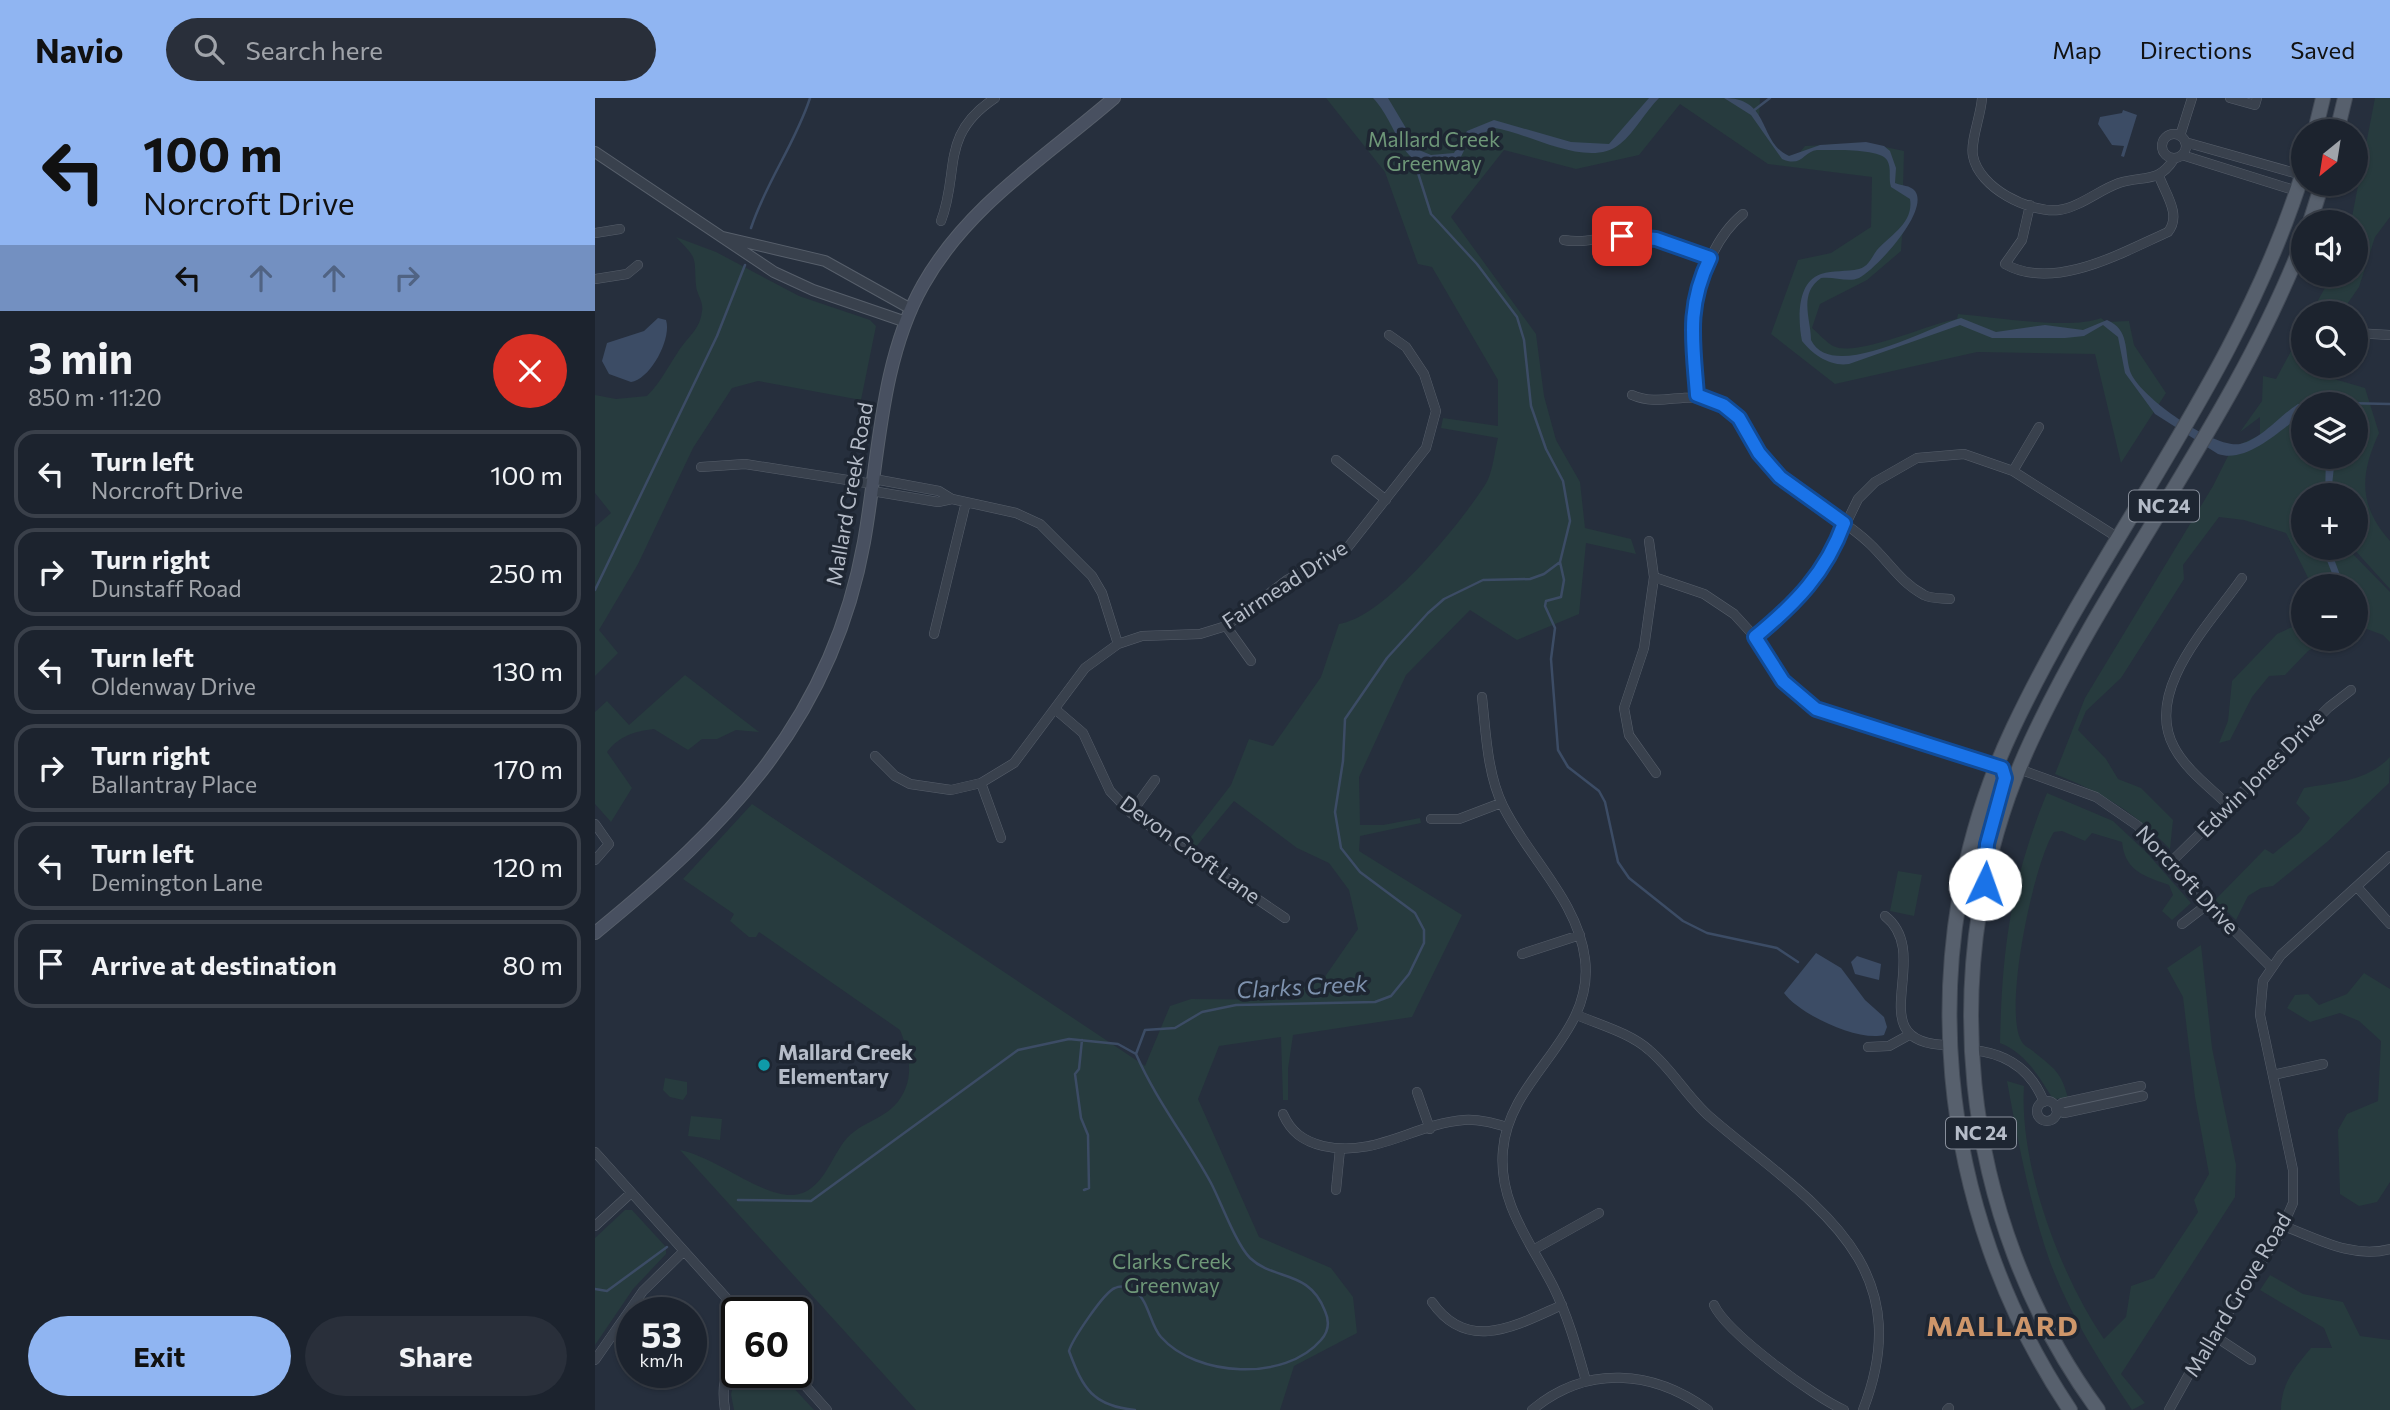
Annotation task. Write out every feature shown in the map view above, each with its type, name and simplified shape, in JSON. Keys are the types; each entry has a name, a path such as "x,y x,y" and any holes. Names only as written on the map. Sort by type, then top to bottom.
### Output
{"main road":[{"name":"Mallard Creek Road","path":"595,933 704,840 749,789 785,738 819,678 847,609 861,557 891,375 909,315 946,249 982,208 1114,98"},
{"path":"2318,119 2323,98"},
{"path":"2340,119 2345,98"},
{"name":"NC 24","path":"2070,1410 2015,1315 1983,1235 1959,1138 1949,1045 1950,973 1961,889 1979,815 1997,764 2037,681 2225,359 2262,282 2295,196"},
{"name":"NC 24","path":"2098,1410 2044,1322 2026,1284 2001,1218 1981,1135 1972,1050 1972,978 1985,884 2001,822 2019,769 2065,676 2250,358 2291,267"},
{"path":"2019,769 2012,764 2011,754 2037,681"},
{"path":"1985,884 1987,844 2005,778 1997,764"}],"street":[{"path":"941,221 960,137 977,111 995,98"},
{"path":"1982,98 1973,156 1981,173 1994,188 2030,205 2060,210 2118,184 2159,176 2178,157 2192,98"},
{"path":"2230,98 2255,106 2257,98"},
{"path":"2291,170 2182,139 2168,136 2162,142 2164,153 2291,189"},
{"path":"595,152 754,260 802,286 909,315"},
{"path":"2241,174 2245,158"},
{"path":"2030,205 2022,240 2005,264 2017,271 2036,274 2083,269 2168,232 2172,227 2174,212 2159,176"},
{"path":"1697,395 1692,313 1699,280 1726,230 1743,214"},
{"path":"595,233 620,229"},
{"path":"1564,240 1583,242 1639,236 1673,244 1710,258"},
{"path":"723,237 825,261 909,315"},
{"path":"595,279 627,274 638,265"},
{"path":"2368,334 2390,335"},
{"name":"Fairmead Drive","path":"875,756 895,776 910,784 951,790 981,783 1014,762 1085,668 1118,644 1142,636 1200,634 1226,626 1287,580 1348,547 1426,448 1436,411 1424,374 1406,348 1389,335"},
{"path":"1632,395 1646,401 1697,395 1723,405 1739,418 1759,453 1780,477 1872,545 1896,576 1926,597 1950,599"},
{"path":"2013,471 2039,428"},
{"path":"1755,637 1796,603 1837,542 1858,499 1875,482 1917,458 1963,454 2013,471 2120,539"},
{"path":"1336,460 1387,500"},
{"path":"701,467 745,464 873,485 938,502 952,499 1016,513 1055,536 1092,576 1102,593 1118,644"},
{"path":"934,634 967,502"},
{"path":"1649,541 1654,577 1644,648 1624,709 1629,735 1657,773"},
{"path":"1654,577 1704,594 1734,614 1755,637 1783,681 1816,709 1997,764"},
{"path":"2229,806 2187,765 2173,745 2166,723 2166,703 2173,679 2242,578"},
{"path":"1226,626 1251,661"},
{"name":"Edwin Jones Drive","path":"2172,861 2329,707 2351,690"},
{"path":"1482,697 1492,774 1501,803 1580,935 1586,970 1577,1016 1518,1101 1507,1127 1502,1151 1503,1184 1514,1217 1562,1305 1586,1381"},
{"name":"Devon Croft Lane","path":"1055,709 1083,733 1109,791 1131,813 1285,918"},
{"name":"Norcroft Drive","path":"2019,769 2080,790 2109,805 2138,826 2208,904 2271,967"},
{"path":"1131,813 1155,780"},
{"path":"981,783 1001,838"},
{"path":"1431,819 1459,819 1501,803"},
{"path":"595,824 609,844 595,860"},
{"name":"Mallard Grove Road","path":"2169,1410 2213,1335 2284,1226 2293,1203 2295,1183 2259,1003 2263,981 2271,967 2390,856"},
{"path":"2358,888 2390,924"},
{"path":"2182,924 2208,904"},
{"path":"1886,920 1904,944 1902,1015 1909,1035 1925,1045 1949,1045"},
{"path":"1522,954 1580,935"},
{"path":"1577,1016 1633,1039 1650,1050 1708,1115 1817,1204 1843,1234 1866,1274 1875,1309 1877,1356 1863,1410"},
{"path":"1871,1048 1897,1044 1909,1035"},
{"path":"1972,1050 1991,1051 2015,1063 2033,1082 2044,1102"},
{"path":"2273,1075 2323,1064"},
{"path":"2056,1109 2050,1102 2044,1102 2037,1108 2042,1119 2051,1120 2062,1103 2142,1091"},
{"path":"1417,1093 1430,1129"},
{"path":"1283,1114 1291,1129 1303,1139 1340,1149 1382,1145 1464,1120 1507,1127"},
{"path":"1336,1191 1340,1149"},
{"path":"595,1152 725,1297"},
{"path":"595,1226 631,1193"},
{"path":"1532,1250 1599,1213"},
{"path":"2284,1226 2346,1250 2369,1253 2390,1250"},
{"path":"595,1360 643,1291 684,1251"},
{"path":"1432,1302 1450,1320 1485,1332 1506,1329 1562,1305"},
{"path":"1714,1305 1732,1329 1821,1397 1844,1410"},
{"path":"2213,1335 2251,1360"},
{"path":"1532,1410 1554,1394 1586,1381 1619,1376 1642,1379 1680,1392 1709,1410"},
{"path":"723,1388 725,1410"},
{"path":"807,1388 827,1410"}],"green space":[{"path":"1326,98 1760,98 1759,120 1781,155 1797,156 1805,146 1866,143 1904,151 1903,188 1915,201 1902,236 1901,251 1867,280 1820,304 1812,328 1830,344 1844,348 1876,344 1957,319 1958,314 2052,323 2101,318 2106,322 2129,321 2134,345 2166,393 2121,463 2095,354 1977,352 1835,384 1771,334 1798,260 1831,253 1871,227 1872,177 1768,164 1680,104 1639,155 1576,169 1504,150 1451,217 1536,334 1544,396 1556,440 1580,482 1585,528 1631,539 1636,554 1586,543 1579,614 1517,640 1470,610 1406,675 1359,777 1360,825 1383,825 1420,818 1421,823 1360,836 1359,851 1462,915 1412,1017 1293,1035 1288,1069 1288,1100 1283,1100 1281,1037 1219,1046 1198,1099 1259,1237 1331,1268 1353,1297 1357,1333 1294,1366 1280,1410 916,1410 680,1150 694,1154 768,1190 794,1195 804,1192 819,1180 841,1145 854,1131 887,1112 901,1098 908,1080 909,1066 900,1030 759,932 756,937 749,937 730,921 734,914 683,879 752,804 1145,1066 1170,1006 1191,999 1295,1000 1282,991 1322,981 1358,929 1349,890 1329,863 1297,848 1234,801 1195,848 1187,842 1231,785 1249,739 1273,746 1321,677 1339,624 1357,618 1399,587 1458,522 1488,480 1498,438 1441,428 1443,418 1498,426 1498,380 1432,267 1418,264 1385,172"},
{"path":"2375,98 2390,98 2390,217 2375,237 2368,259 2368,210 2353,210 2356,196 2368,196 2368,134"},
{"path":"676,237 716,252 799,296 870,320 876,326 861,400 758,381 732,388 693,448 638,564 599,630 618,653 595,676 595,527 611,513 595,493 595,395 616,399 647,396 699,323 702,308 696,288 693,258"},
{"path":"2325,287 2359,287 2349,301 2318,301"},
{"path":"2291,351 2291,378 2331,378 2365,388 2366,392 2291,392 2291,469 2367,469 2365,483 2291,483 2291,543 2286,533 2244,520 2219,517 2183,565 2184,579 2121,678 2086,711 2078,730 2106,759 2118,779 2141,788 2173,820 2170,849 2131,814 2088,788 2055,774 2085,698 2213,486 2232,448 2260,435 2260,417 2240,432 2262,401 2263,376 2276,379"},
{"path":"2368,398 2379,433 2368,462"},
{"path":"2368,505 2390,541 2390,589 2364,560 2368,560"},
{"path":"2299,560 2359,560 2390,592 2390,642 2383,635 2368,629 2368,574 2306,574"},
{"path":"2291,628 2291,651 2308,651 2285,675 2269,676 2252,697 2230,740 2219,743 2228,721 2232,681 2277,634"},
{"path":"685,675 759,732 736,730 717,739 702,739 688,750 654,729 622,738 607,752 632,788 611,822 595,804 595,712 607,701 629,725"},
{"path":"2390,757 2389,783 2327,842 2273,886 2261,888 2248,896 2236,920 2215,900 2265,849 2273,854 2300,832 2310,818 2296,803 2304,788 2361,776 2371,772"},
{"path":"2047,793 2113,821 2147,853 2191,903 2172,920 2162,911 2173,895 2169,885 2137,871 2127,860 2122,842 2092,833 2085,841 2062,831 2054,832 2046,848 2030,904 2018,970 2016,1001 2017,1026 2022,1042 2047,1063 2063,1082 2068,1098 2053,1099 2025,1059 2000,1043 2003,976 2011,915 2025,856"},
{"path":"1898,871 1922,875 1914,916 1890,911"},
{"path":"2201,945 2212,1048 2236,1165 2235,1197 2121,1374 2145,1403 2132,1410 2076,1318 2049,1259 2030,1193 2007,1081 2024,1086 2028,1150 2046,1218 2072,1284 2104,1339 2126,1317 2131,1286 2154,1278 2198,1212 2194,1200 2209,1174 2195,1097 2183,997 2167,968"},
{"path":"2364,973 2390,989 2390,1182 2377,1202 2359,1206 2340,1194 2338,1130 2347,1114 2378,1101 2381,1041 2359,1021 2340,1013 2310,1022 2287,1008 2295,995 2308,994 2319,1005 2347,994"},
{"path":"665,1078 687,1082 687,1094 683,1100 670,1097 663,1090"},
{"path":"691,1116 722,1119 720,1140 688,1136"},
{"path":"625,1210 632,1210 666,1247 666,1254 628,1297 616,1297 616,1314 595,1345 595,1238"},
{"path":"2270,1275 2303,1294 2343,1302 2360,1336 2390,1340 2390,1410 2281,1410 2286,1384 2305,1355 2311,1348 2332,1348 2324,1328 2260,1290"},
{"path":"732,1388 794,1388 814,1410 734,1410"}],"water":[{"path":"1373,98 1388,98 1419,150 1431,155 1454,153 1467,131 1494,120 1571,142 1609,144 1649,98 1659,98 1625,139 1607,151 1575,151 1494,128 1469,140 1458,163 1439,167 1424,165 1413,159"},
{"path":"1724,98 1750,105 1772,141 1789,156 1820,145 1866,142 1884,146 1890,151 1896,168 1895,183 1913,189 1918,200 1915,212 1899,239 1867,272 1855,279 1821,278 1814,284 1807,307 1811,340 1822,352 1839,356 1859,354 1905,340 1961,318 1996,332 2045,325 2083,330 2107,320 2123,335 2130,371 2136,382 2161,406 2196,430 2228,443 2240,444 2263,432 2291,409 2291,423 2252,450 2229,456 2218,454 2155,414 2125,373 2118,337 2103,325 2084,336 1992,338 1960,325 1849,364 1836,364 1823,359 1802,341 1800,313 1807,285 1821,274 1865,266 1905,222 1910,199 1891,187 1889,167 1883,156 1855,150 1817,150 1794,162 1782,159 1751,115"},
{"path":"2123,110 2137,115 2124,157 2121,156 2124,146 2112,145 2098,124 2100,117 2122,113"},
{"path":"658,318 666,320 666,337 658,357 646,374 631,382 609,374 602,361 607,343 644,331"},
{"path":"2326,469 2334,469 2332,483 2325,483"},
{"path":"2327,560 2334,560 2340,574 2332,574"},
{"path":"1816,953 1841,968 1865,1000 1884,1017 1887,1027 1884,1035 1860,1034 1830,1024 1802,1009 1784,993"},
{"path":"1857,956 1881,964 1879,980 1855,974 1851,962"}],"waterway":[{"path":"751,228 810,98"},
{"path":"1753,111 1770,98"},
{"name":"Clarks Creek","path":"1135,1410 1109,1404 1091,1393 1079,1376 1069,1351 1089,1317 1115,1288 1128,1288 1140,1295 1157,1332 1176,1350 1218,1367 1264,1368 1286,1363 1305,1354 1321,1340 1328,1323 1327,1315 1310,1288 1259,1265 1245,1252 1211,1183 1136,1054 1145,1030 1175,1028 1202,1012 1236,1005 1375,1002 1391,996 1409,974 1424,943 1424,930 1415,913 1360,872 1341,848 1335,812 1343,761 1345,719 1387,658 1428,613 1444,599 1483,580 1530,579 1544,574 1560,562 1570,521 1563,481 1546,449 1531,406 1524,340 1517,317 1477,264 1431,214 1413,157"},
{"path":"595,590 717,336 745,265"},
{"path":"2368,404 2390,404"},
{"path":"1560,562 1564,580 1561,597 1546,601 1545,606 1555,628 1551,659 1558,750 1568,767 1599,791 1605,802 1618,862 1629,878 1683,921 1707,933 1777,948 1798,962"},
{"path":"738,1200 811,1201 1018,1050 1069,1039 1118,1044 1136,1054"},
{"path":"1082,1040 1079,1069 1075,1074 1081,1118 1088,1135 1089,1188 1084,1190"},
{"path":"595,1289 607,1291 667,1247"}],"place":[{"name":"Mallard Creek Elementary","path":"764,1065"}],"district":[{"name":"MALLARD","path":"2003,1326"}],"route":[{"path":"1622,236 1656,239 1710,258 1699,280 1692,313 1697,395 1723,405 1739,418 1759,453 1780,477 1844,523 1837,542 1814,580 1796,603 1755,637 1783,681 1816,709 1838,718 1986,760 2002,768 2005,778 1987,844 1985,884"}],"park label":[{"name":"Mallard Creek Greenway","path":"1434,152"},
{"name":"Clarks Creek Greenway","path":"1172,1274"}]}
